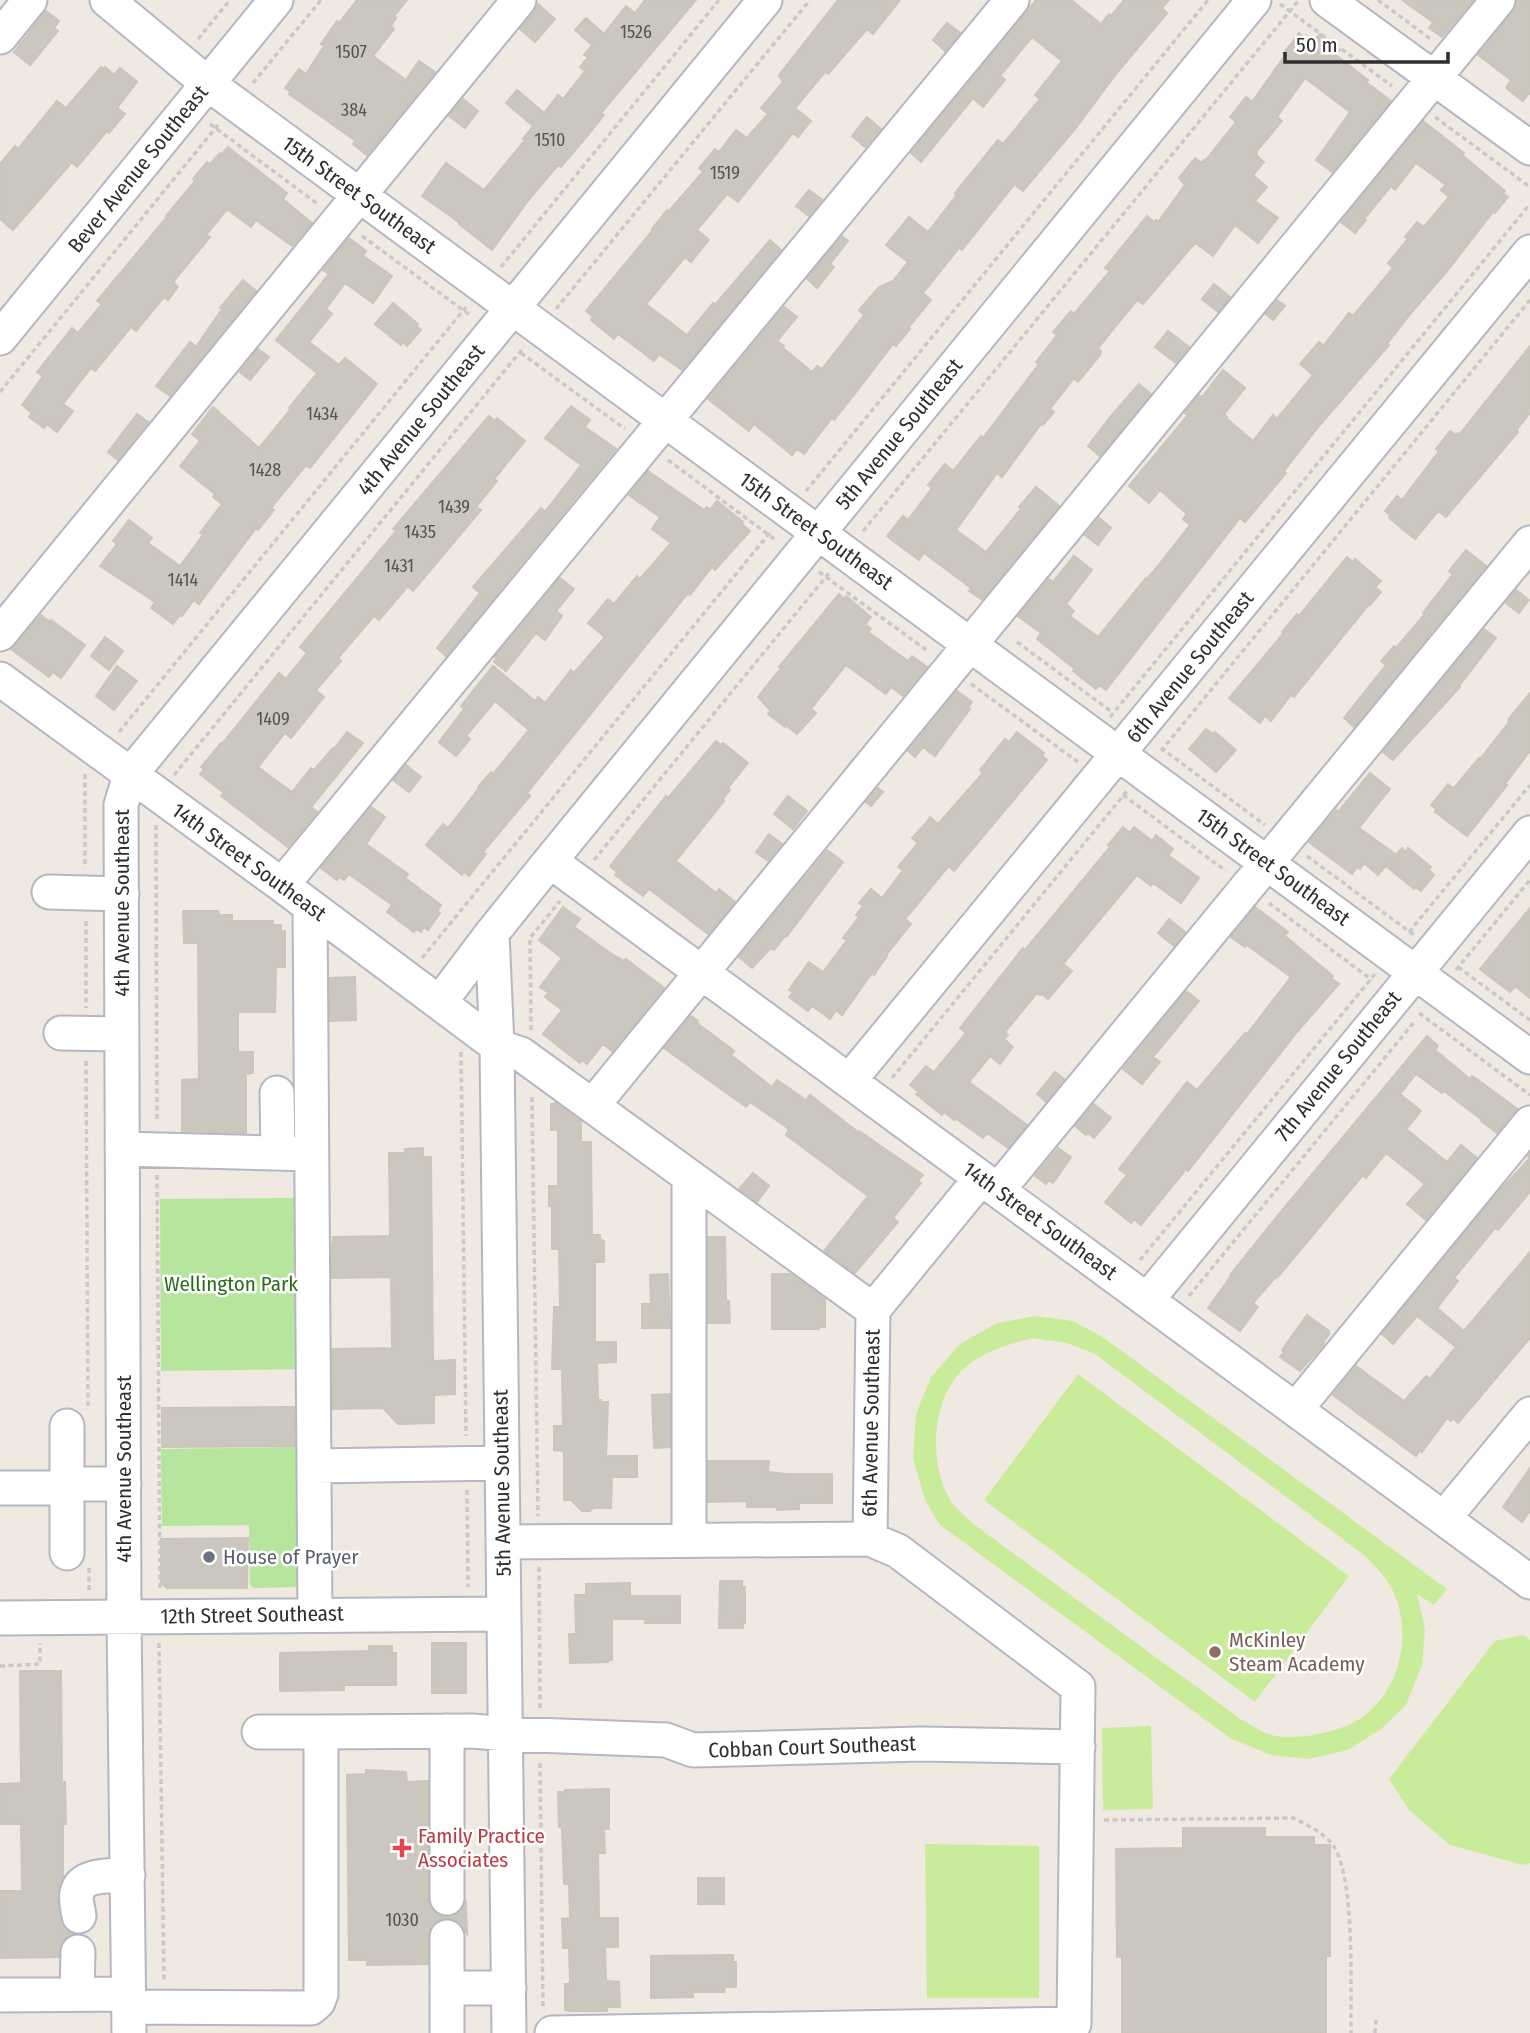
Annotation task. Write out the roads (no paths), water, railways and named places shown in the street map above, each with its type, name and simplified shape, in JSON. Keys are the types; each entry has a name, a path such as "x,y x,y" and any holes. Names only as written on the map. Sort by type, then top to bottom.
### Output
{"street":[{"path":"0,37 30,0"},
{"name":"15th Street Southeast","path":"107,0 207,83 1530,1056"},
{"name":"Bever Avenue Southeast","path":"0,338 276,0"},
{"path":"0,634 519,0"},
{"name":"4th Avenue Southeast","path":"129,2011 124,1617 121,805 130,775 765,0"},
{"path":"282,885 1012,0"},
{"name":"5th Avenue Southeast","path":"440,1002 550,861 1254,0"},
{"path":"1327,0 1530,148"},
{"path":"593,1105 1498,0"},
{"name":"6th Avenue Southeast","path":"849,1081 1530,252"},
{"name":"6th Avenue Southeast","path":"870,1539 873,1310 989,1184 1267,863 1530,543"},
{"name":"14th Street Southeast","path":"0,679 497,1046 521,1054 873,1310"},
{"name":"7th Avenue Southeast","path":"1147,1300 1530,833"},
{"name":"14th Street Southeast","path":"550,861 1530,1582"},
{"path":"48,892 122,894"},
{"path":"310,906 315,1615"},
{"name":"5th Avenue Southeast","path":"492,933 497,1046 509,2033"},
{"path":"74,1033 121,1034"},
{"path":"277,1093 278,1153"},
{"path":"1296,1409 1530,1123"},
{"path":"122,1149 312,1154"},
{"path":"689,1177 689,1540"},
{"path":"1444,1518 1530,1414"},
{"path":"78,1421 67,1486 78,1558"},
{"path":"314,1466 502,1463"},
{"path":"0,1488 124,1484"},
{"path":"503,1542 870,1539 898,1551 934,1590 1078,1687 1074,2024 547,2026"},
{"name":"12th Street Southeast","path":"0,1618 503,1614"},
{"path":"447,1731 447,1898"},
{"name":"Cobban Court Southeast","path":"258,1732 447,1731 666,1740 693,1750 921,1744 1078,1747"},
{"path":"0,1995 77,1994 129,2011 164,2007 311,2008 318,2002 321,1994 321,1732"},
{"path":"79,1916 77,1892 82,1884 91,1878 128,1875"},
{"path":"447,1937 447,2033"},
{"path":"77,1994 78,1952"},
{"path":"447,1988 509,1988"}],"place":[{"name":"House of Prayer","path":"209,1557"},
{"name":"McKinley Steam Academy","path":"1215,1652"},
{"name":"Family Practice Associates","path":"402,1848"}],"park label":[{"name":"Wellington Park","path":"231,1284"}]}
